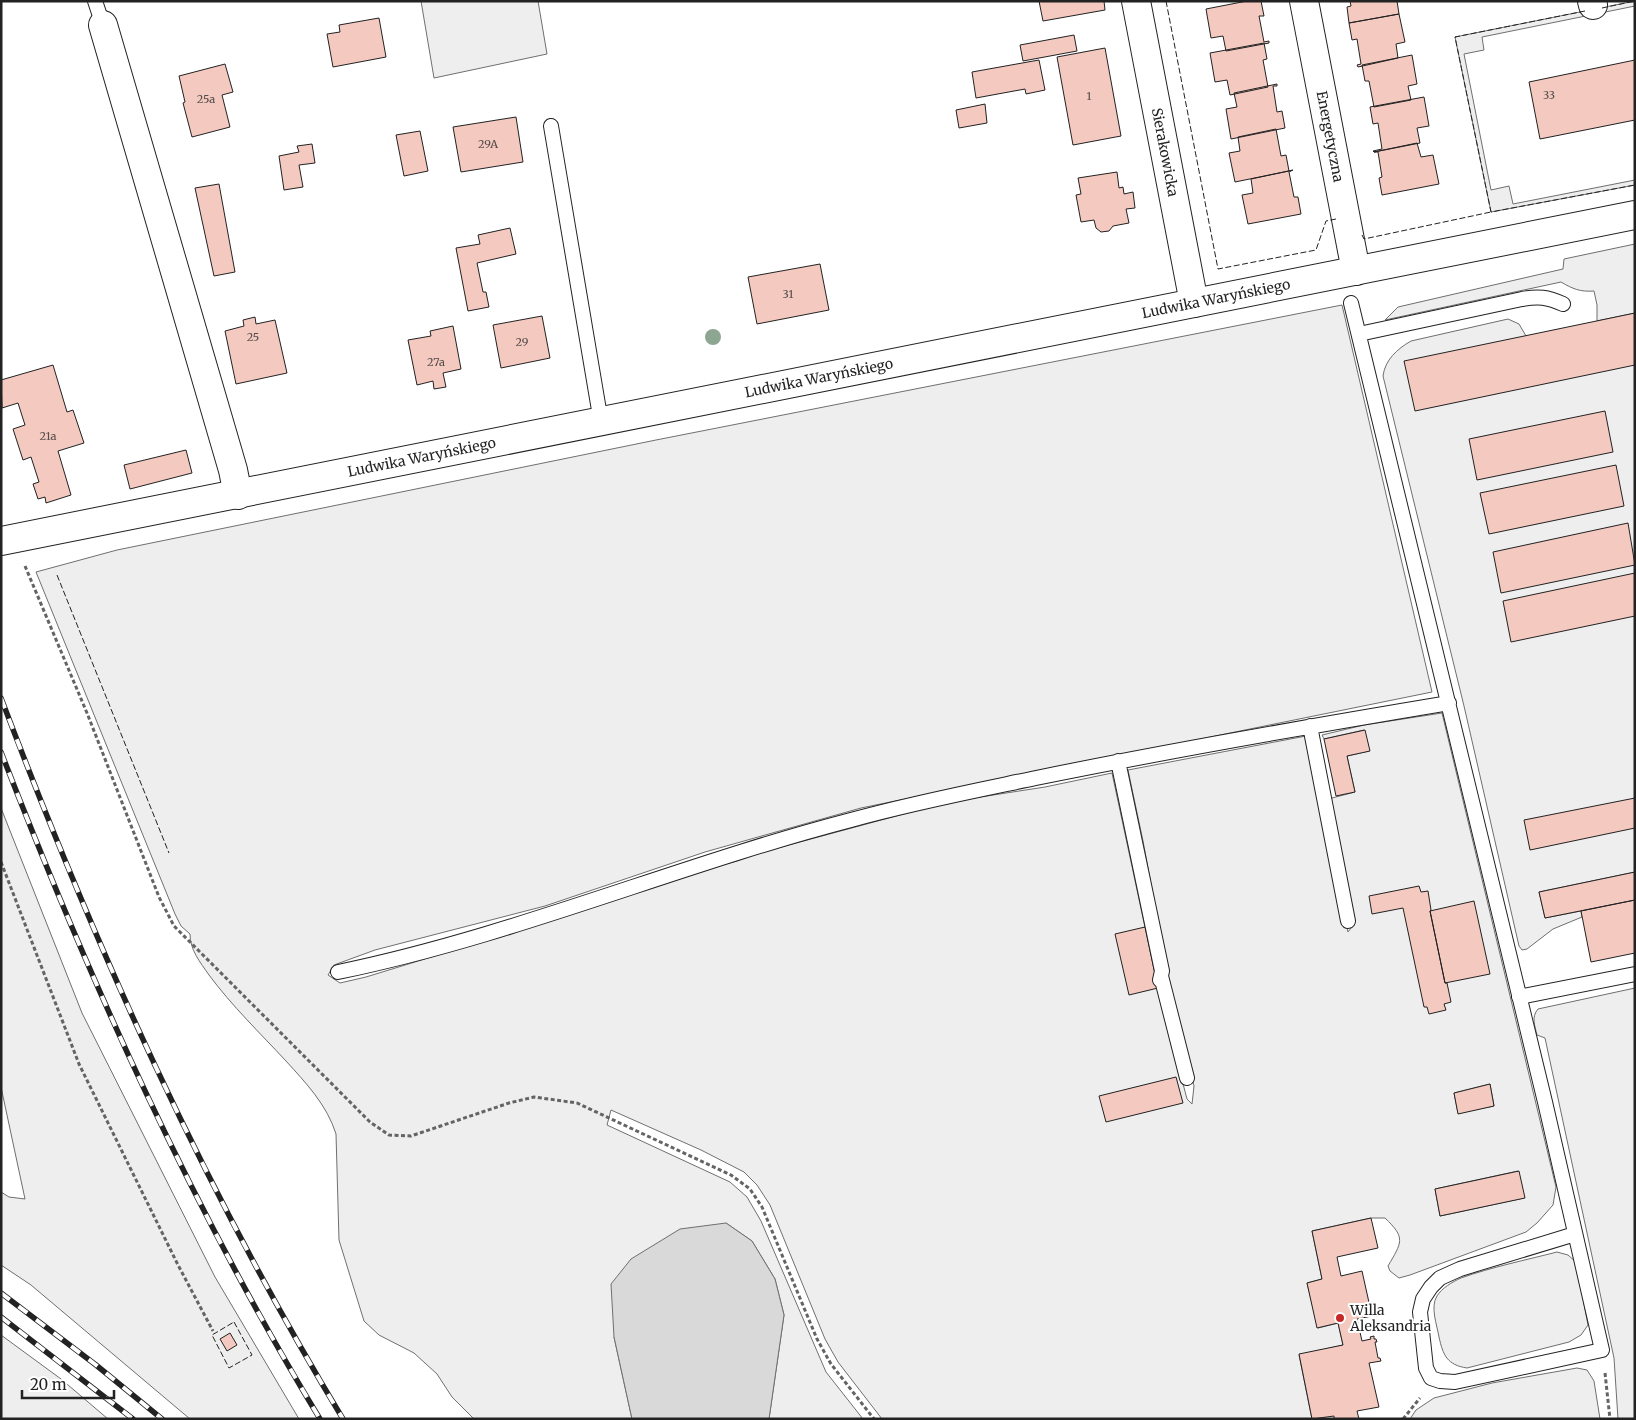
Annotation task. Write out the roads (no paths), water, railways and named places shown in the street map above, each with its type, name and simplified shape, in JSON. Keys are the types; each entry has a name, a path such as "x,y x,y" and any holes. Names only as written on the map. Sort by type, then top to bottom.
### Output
{"street":[{"name":"Sierakowicka","path":"1136,1 1194,303"},
{"name":"Energetyczna","path":"1304,1 1356,271"},
{"path":"99,13 234,470 238,495"},
{"name":"Ludwika Waryńskiego","path":"1,541 1635,215"}],"lane":[{"path":"550,126 601,422"},
{"path":"1359,334 1538,296 1563,304"},
{"path":"1351,303 1449,703 1575,1234 1602,1350 1455,1382 1440,1382 1431,1378 1426,1368 1420,1312 1423,1299 1430,1287 1440,1278 1460,1269 1575,1234"},
{"path":"338,972 446,945 545,915 748,848 927,800 1118,761 1449,703"},
{"path":"1310,726 1348,921"},
{"path":"1118,761 1161,978 1187,1078"},
{"path":"1519,998 1635,974"}],"railway":[{"path":"1,698 75,884 114,976 156,1066 244,1245 343,1419"},
{"path":"1,752 70,924 146,1093 186,1176 229,1258 273,1339 320,1419"},
{"path":"1,1293 96,1365 162,1419"},
{"path":"1,1317 133,1419"}],"place":[{"name":"Willa Aleksandria","path":"1340,1318"}]}
